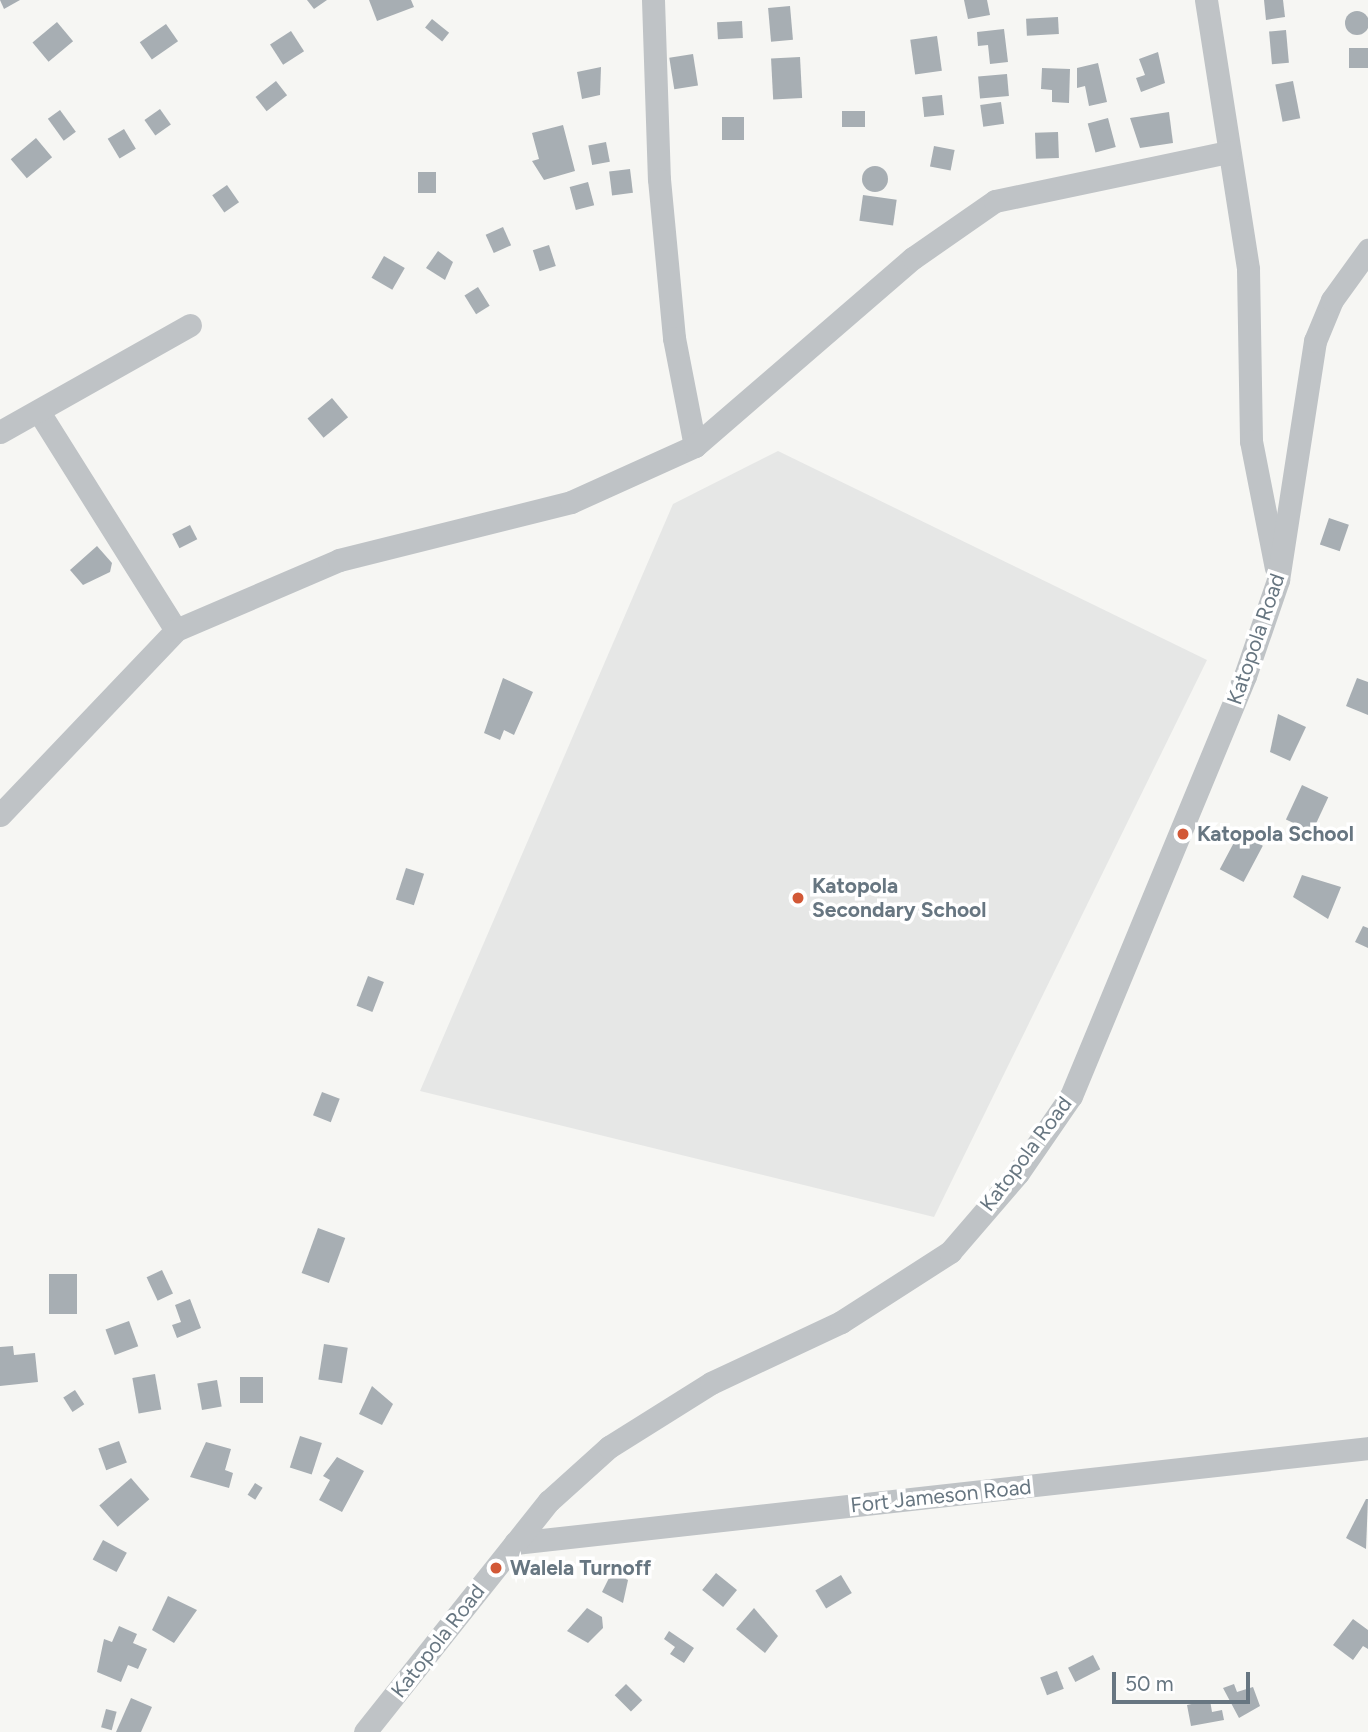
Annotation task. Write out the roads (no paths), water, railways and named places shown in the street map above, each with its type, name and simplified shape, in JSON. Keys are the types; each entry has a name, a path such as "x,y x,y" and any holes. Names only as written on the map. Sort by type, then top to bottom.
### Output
{"street":[{"path":"653,0 661,205 674,338 695,446"},
{"path":"1206,0 1248,269 1251,440 1278,580"},
{"path":"0,815 176,630 339,560 571,502 695,446 912,258 995,201 1228,152"},
{"name":"Katopola Road","path":"365,1732 549,1501 609,1447 712,1383 842,1322 950,1252 1018,1173 1071,1096 1164,882 1278,580 1315,341 1332,300 1368,250"},
{"path":"0,432 190,325"},
{"path":"39,412 176,630"},
{"name":"Fort Jameson Road","path":"515,1543 1368,1448"}],"place":[{"name":"Katopola School","path":"1183,834"},
{"name":"Katopola Secondary School","path":"798,898"},
{"name":"Walela Turnoff","path":"496,1568"}]}
